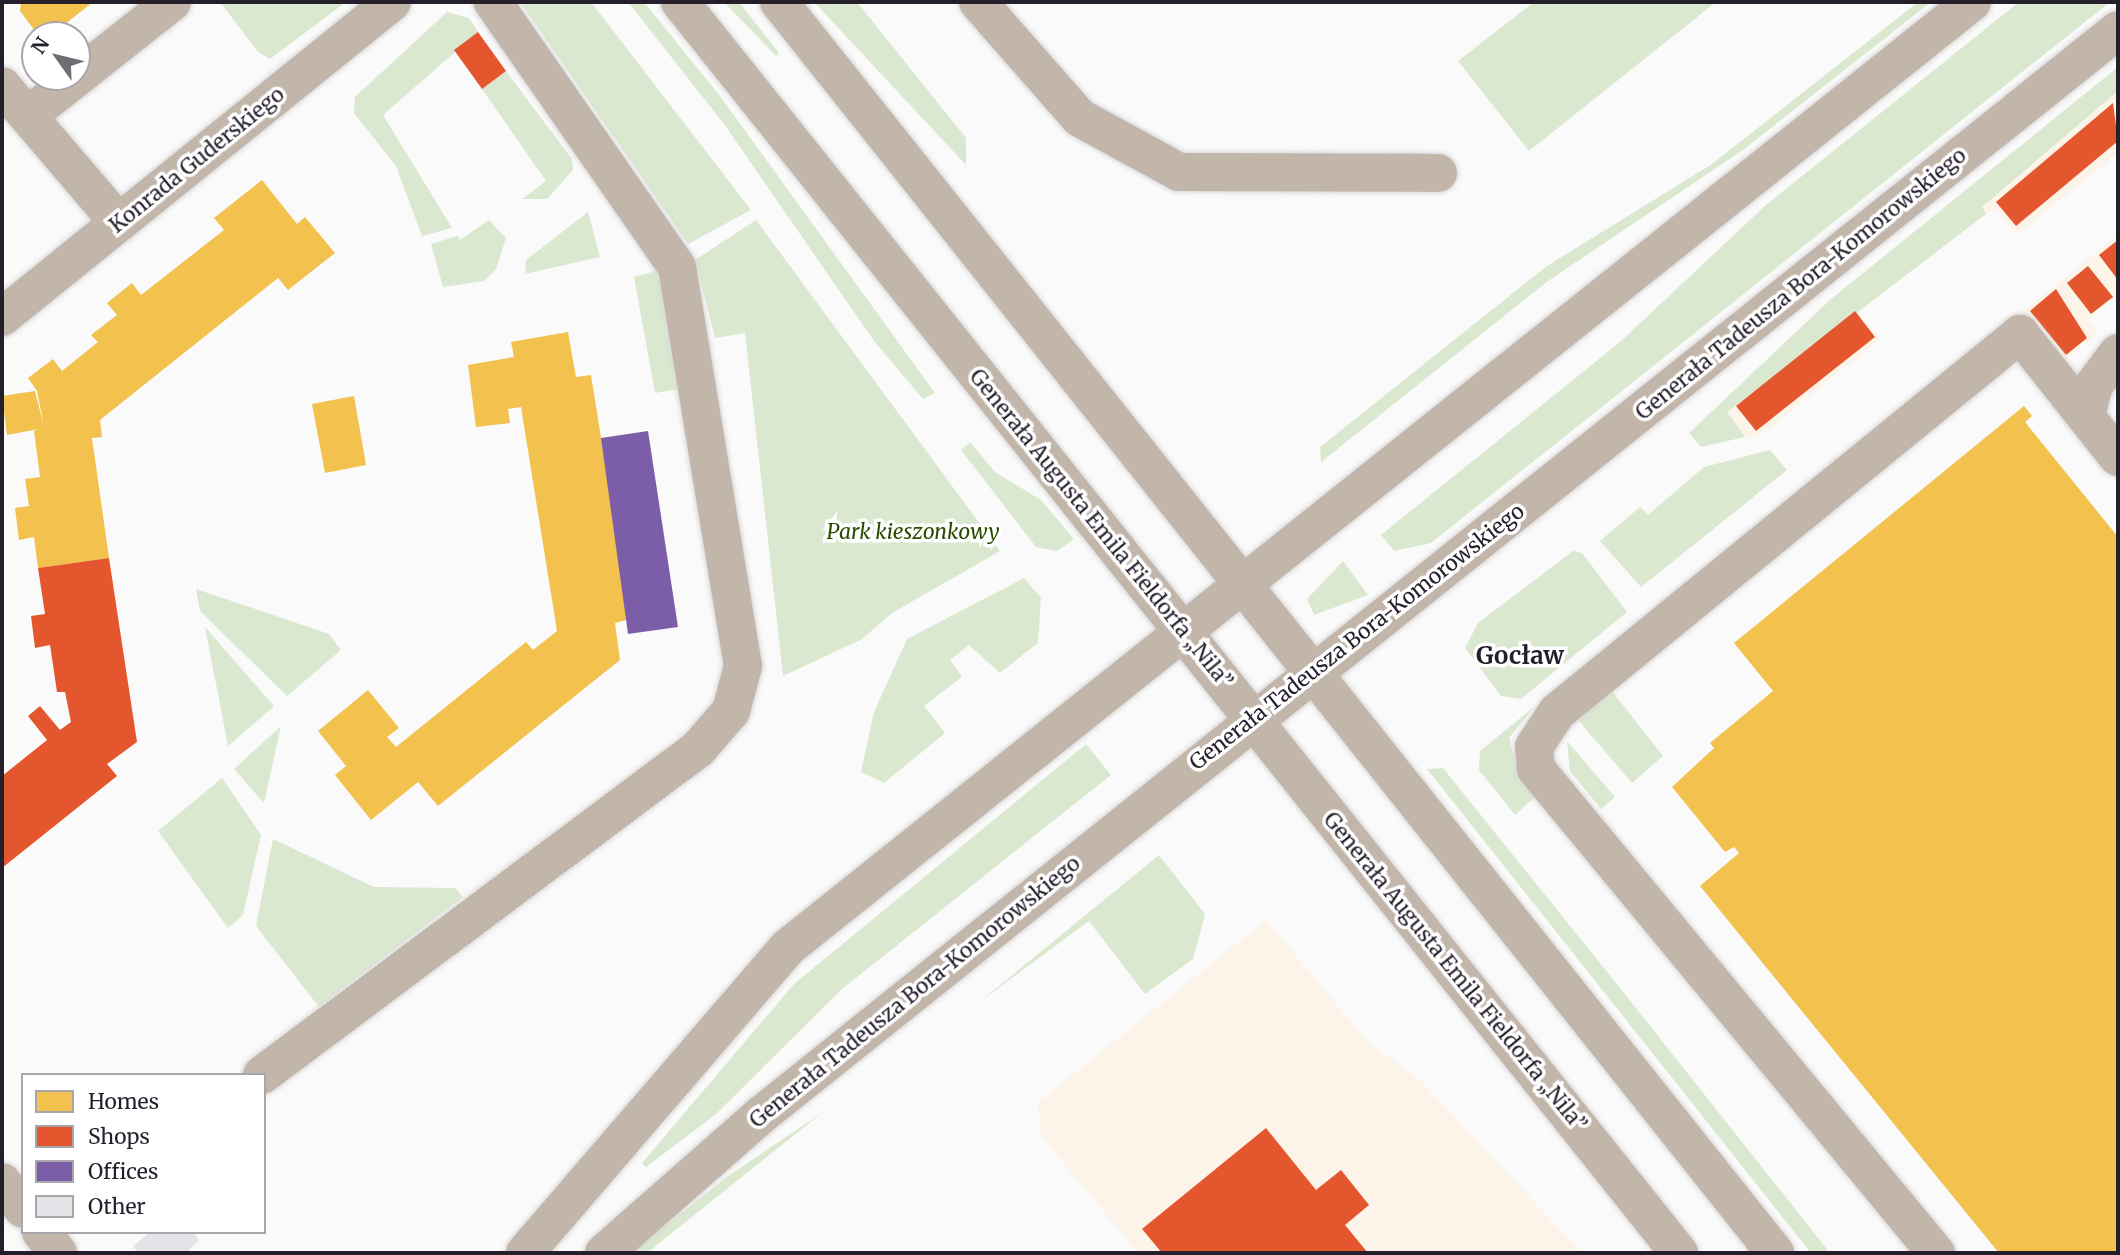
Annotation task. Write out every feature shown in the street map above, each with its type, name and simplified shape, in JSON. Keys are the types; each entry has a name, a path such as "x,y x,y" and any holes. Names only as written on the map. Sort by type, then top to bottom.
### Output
{"street":[{"path":"29,116 172,2"},
{"name":"Konrada Guderskiego","path":"2,317 392,2"},
{"path":"265,1073 698,749 731,711 743,666 677,267 493,2"},
{"name":"Generała Augusta Emila Fieldorfa „Nila”","path":"680,2 1679,1253"},
{"path":"779,2 1774,1253"},
{"path":"978,2 1080,118 1179,172 1438,173"},
{"path":"525,1253 788,948 1972,2"},
{"name":"Generała Tadeusza Bora-Komorowskiego","path":"604,1253 761,1115 2118,30"},
{"path":"2,86 119,223"},
{"path":"1936,1253 1536,769 1534,747 1558,712 2020,334 2118,457"},
{"path":"2087,415 2094,385 2118,353"},
{"path":"2,1181 21,1206"}],"shaded area":[{"path":"2118,91 2118,153 2017,234 1995,208 1986,214 1981,207"},
{"path":"2118,235 2118,294 2088,319 2098,333 2061,364 2020,314"},
{"path":"1856,309 1880,340 1758,437 1745,437 1726,412"},
{"path":"1266,920 1369,1043 1420,1080 1582,1253 1138,1253 1041,1136 1038,1102"}],"green space":[{"path":"220,2 346,2 270,59 258,52"},
{"path":"520,2 591,2 751,210 688,244"},
{"path":"628,2 644,2 720,96 935,393 923,399 874,341 724,124"},
{"path":"724,2 739,2 779,53 776,56"},
{"path":"814,2 857,2 966,138 966,165"},
{"path":"1534,2 1716,2 1529,151 1458,61"},
{"path":"1918,2 1931,2 1743,150 1548,281 1321,462 1320,447 1547,266 1712,164"},
{"path":"2019,2 2110,2 1431,543 1394,551 1381,535 1620,342 1766,205"},
{"path":"447,12 469,18 478,32 383,115 452,228 422,236 396,166 354,113 355,97"},
{"path":"2118,67 2118,91 1982,207 1986,214 1727,412 1745,437 1701,447 1689,433 1831,299"},
{"path":"506,71 572,159 573,170 547,199 522,199 546,181 482,89"},
{"path":"588,212 600,257 525,274 526,260"},
{"path":"489,220 506,238 496,269 484,281 443,287 431,244 457,236 460,240"},
{"name":"Park kieszonkowy","path":"756,220 1000,551 892,613 862,639 783,676 745,333 715,338 695,260"},
{"path":"656,271 666,298 679,389 655,393 634,277"},
{"path":"970,442 995,472 1041,500 1074,539 1057,551 1036,547 961,450"},
{"path":"1770,450 1787,470 1641,587 1600,541 1640,507 1648,515 1704,467"},
{"path":"1573,551 1582,553 1627,612 1521,699 1501,696 1465,648 1478,623"},
{"path":"1343,561 1368,595 1314,615 1307,599"},
{"path":"1024,578 1041,598 1038,643 1000,673 969,645 950,660 962,677 924,706 945,733 884,783 861,772 874,712 907,639"},
{"path":"196,589 329,634 341,650 287,696 200,611"},
{"path":"205,627 274,706 228,746"},
{"path":"1611,690 1663,756 1632,783 1578,720"},
{"path":"1534,707 1509,738 1518,771 1537,795 1515,815 1479,770 1480,751"},
{"path":"281,726 264,803 234,769"},
{"path":"1567,741 1615,797 1601,809 1570,771"},
{"path":"1086,744 1111,775 842,989 715,1115 646,1167 642,1163 794,984"},
{"path":"1443,768 1830,1253 1811,1253 1427,769"},
{"path":"222,778 261,835 243,915 228,928 158,831"},
{"path":"273,839 374,887 455,888 463,897 319,1007 256,926"},
{"path":"1159,855 1205,914 1193,959 1145,994 1089,921 977,1004"},
{"path":"823,1112 647,1253 631,1253 728,1176"}],"building: Homes":[{"path":"21,2 93,2 69,21 28,21 20,11"},
{"path":"262,180 297,224 305,217 335,253 288,290 278,278 100,420 102,437 92,438 109,558 38,568 34,537 19,540 15,508 29,506 25,479 40,477 34,431 39,429 7,435 2,396 35,391 44,427 37,391 28,378 53,359 62,371 98,342 91,335 117,315 107,303 132,283 141,295 224,230 214,218"},
{"path":"568,332 576,377 591,375 630,619 615,623 620,660 438,806 418,782 371,820 335,775 346,766 318,731 368,690 399,728 387,737 396,747 526,642 533,650 557,631 521,407 508,409 510,423 476,427 468,365 514,357 511,342"},
{"path":"354,396 366,465 325,473 312,404"},
{"path":"2024,406 2032,416 2025,422 2118,537 2118,1253 1999,1253 1700,886 1739,853 1734,847 1725,852 1672,787 1714,748 1710,743 1773,691 1734,643"}],"building: Shops":[{"path":"478,32 506,71 482,89 454,50"},
{"path":"2113,103 2118,141 2016,226 1996,202"},
{"path":"2118,240 2118,280 2099,255"},
{"path":"2088,266 2113,297 2091,314 2067,283"},
{"path":"2056,289 2087,338 2066,355 2030,311"},
{"path":"1855,311 1875,337 1756,431 1736,406"},
{"path":"109,558 137,742 107,764 117,776 2,868 2,776 47,740 28,716 40,706 60,730 71,722 65,692 57,692 50,645 35,648 31,616 45,614 38,568"},
{"path":"1266,1128 1316,1190 1341,1170 1369,1205 1345,1225 1368,1253 1162,1253 1142,1229"}],"building: Offices":[{"path":"648,431 678,627 628,634 601,438"}],"building: Other":[{"path":"148,1234 194,1234 199,1240 186,1253 138,1253 133,1246"}],"district":[{"name":"Gocław","path":"1520,656"}]}
